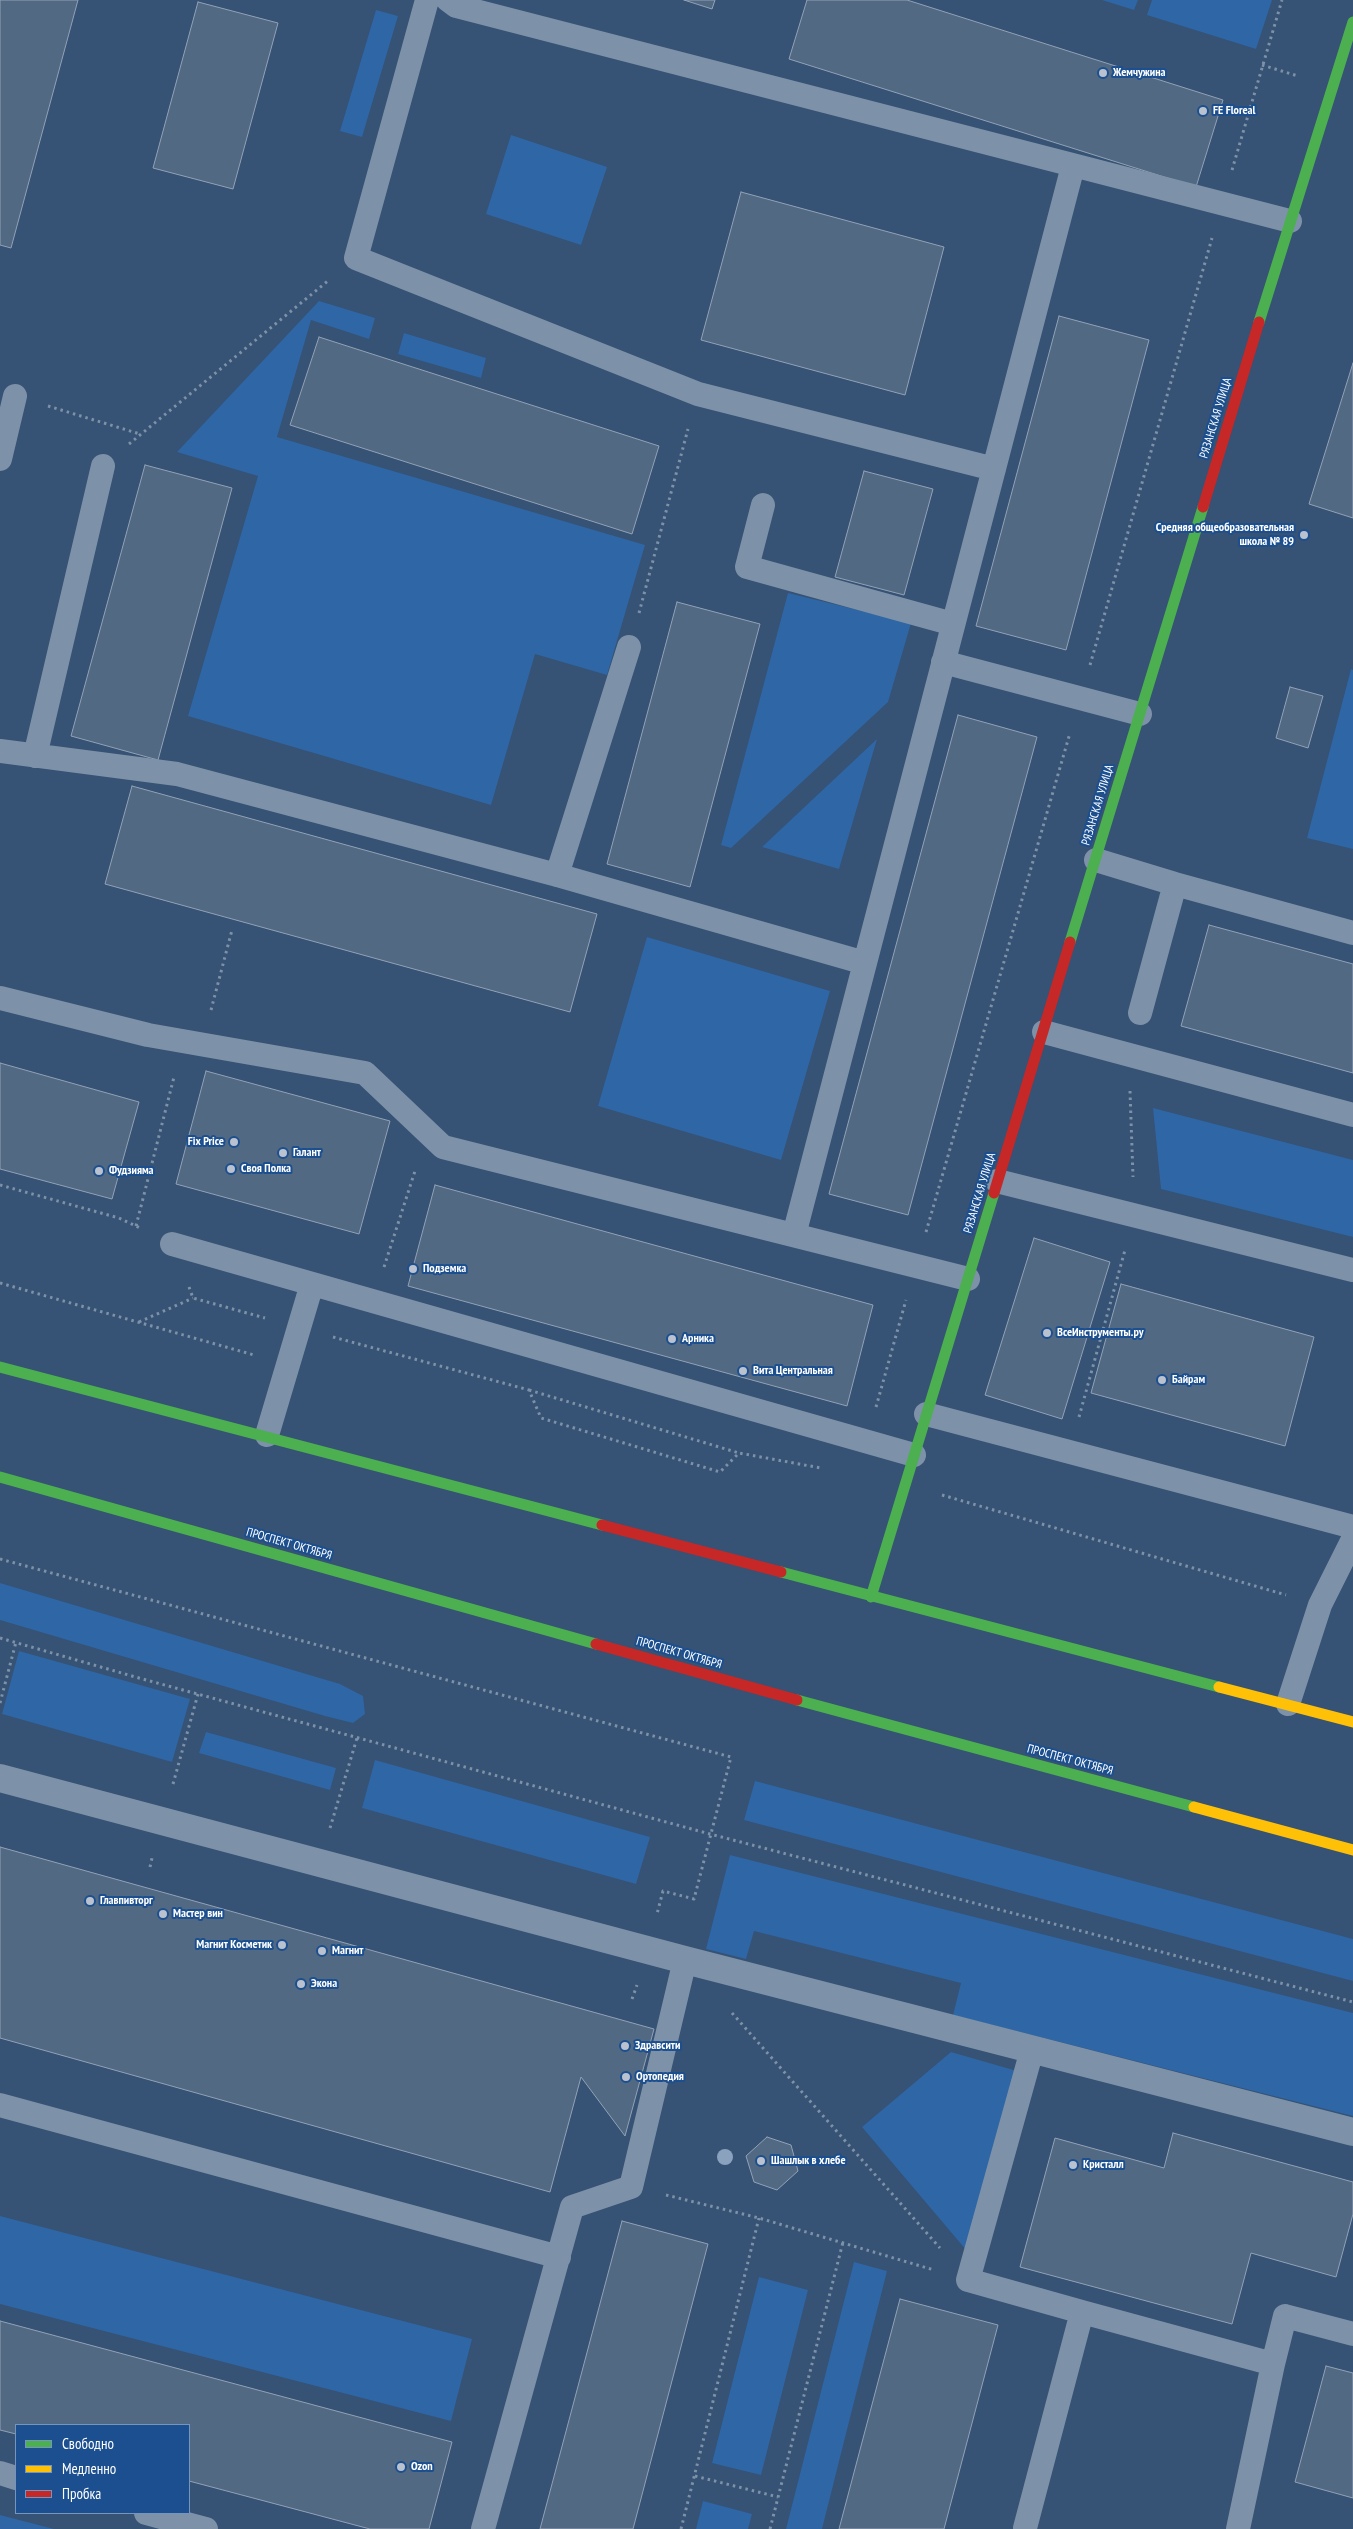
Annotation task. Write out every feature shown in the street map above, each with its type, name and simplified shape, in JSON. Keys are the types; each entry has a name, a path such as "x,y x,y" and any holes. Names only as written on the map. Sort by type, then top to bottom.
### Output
{"main road":[{"name":"РЯЗАНСКАЯ УЛИЦА","path":"871,1597 1290,221 1353,22"},
{"path":"0,1367 267,1435 871,1597 1353,1722"},
{"name":"ПРОСПЕКТ ОКТЯБРЯ","path":"0,1477 836,1712 1353,1850"}],"street":[{"path":"0,1778 685,1960 1353,2132"}],"lane":[{"path":"427,0 356,258 698,394 994,469"},
{"path":"454,2 1073,166 1290,221"},
{"path":"794,1235 1073,166"},
{"path":"0,459 15,396"},
{"path":"35,756 103,466"},
{"path":"763,505 747,567 953,624"},
{"path":"558,875 629,647"},
{"path":"943,662 1140,714"},
{"path":"0,751 177,774 558,875 865,963"},
{"path":"1096,860 1175,884 1353,933"},
{"path":"1140,1013 1175,884"},
{"path":"0,998 148,1035 365,1073 443,1147 968,1278"},
{"path":"1044,1032 1353,1115"},
{"path":"997,1181 1353,1270"},
{"path":"172,1244 914,1455"},
{"path":"267,1435 312,1284"},
{"path":"926,1414 1353,1527"},
{"path":"1288,1704 1320,1605 1353,1538"},
{"path":"483,2529 572,2207 631,2187 685,1960"},
{"path":"1032,2050 968,2280 1273,2364"},
{"path":"0,2105 559,2257"},
{"path":"1026,2528 1082,2312"},
{"path":"1238,2529 1285,2316 1353,2334"},
{"path":"0,2473 15,2478"},
{"path":"150,2514 206,2529"}],"path":[{"path":"866,1441 1282,0"},
{"path":"1262,65 1300,77"},
{"path":"103,466 356,258"},
{"path":"629,647 698,394"},
{"path":"15,396 141,434"},
{"path":"202,1044 232,930"},
{"path":"136,1226 175,1072"},
{"path":"360,1344 428,1132"},
{"path":"0,1184 119,1218 172,1244 193,1298"},
{"path":"0,1283 288,1365"},
{"path":"138,1322 193,1298 529,1390 739,1453 827,1470"},
{"path":"529,1390 541,1418 720,1472 739,1453"},
{"path":"905,1484 1320,1605"},
{"path":"0,1559 731,1757 694,1899 663,1891 649,1950 632,1999"},
{"path":"0,1638 710,1834 1353,2002"},
{"path":"0,1703 16,1642"},
{"path":"182,1752 198,1694"},
{"path":"340,1796 357,1738"},
{"path":"731,2012 968,2280"},
{"path":"631,2187 759,2218 968,2280"},
{"path":"681,2529 759,2218"},
{"path":"770,2529 843,2242"},
{"path":"695,2476 778,2497"}],"shaded area":[{"path":"1102,0 1138,0 1134,10"},
{"path":"1152,0 1272,0 1256,49 1147,15"},
{"path":"376,10 398,16 362,137 340,131"},
{"path":"511,135 607,167 581,245 486,214"},
{"path":"319,301 375,318 369,339 311,320 277,437 645,545 607,675 535,654 491,805 188,716 258,476 177,452"},
{"path":"404,333 486,358 481,378 398,354"},
{"path":"788,593 911,623 888,702 731,848 721,845"},
{"path":"1351,669 1353,670 1353,849 1307,838"},
{"path":"877,739 839,869 762,847"},
{"path":"647,937 830,991 781,1160 598,1106"},
{"path":"1153,1108 1353,1160 1353,1237 1161,1189"},
{"path":"0,1583 340,1684 363,1696 365,1714 353,1723 325,1716 0,1620"},
{"path":"19,1651 190,1699 172,1762 2,1714"},
{"path":"206,1732 336,1768 330,1790 199,1753"},
{"path":"375,1760 650,1837 636,1884 362,1808"},
{"path":"755,1781 1353,1939 1353,1981 744,1820"},
{"path":"730,1855 1353,2013 1353,2116 953,2015 961,1983 754,1931 746,1959 706,1949"},
{"path":"951,2052 1017,2071 967,2251 862,2127"},
{"path":"0,2216 472,2339 451,2421 0,2304"},
{"path":"854,2262 887,2271 822,2529 786,2529"},
{"path":"759,2277 808,2290 761,2475 712,2463"},
{"path":"703,2501 752,2514 748,2529 696,2529"},
{"path":"0,2515 54,2529 0,2529"}],"building":[{"path":"0,0 78,0 11,248 0,245"},
{"path":"684,0 715,0 712,9"},
{"path":"807,0 907,0 1223,100 1196,187 789,59"},
{"path":"198,2 278,23 233,189 153,168"},
{"path":"741,192 944,247 905,395 701,340"},
{"path":"1059,316 1149,340 1066,650 976,626"},
{"path":"319,337 659,446 632,534 290,425"},
{"path":"1353,363 1353,518 1309,504"},
{"path":"145,465 232,488 158,760 71,736"},
{"path":"864,471 933,489 904,595 835,577"},
{"path":"677,602 760,624 690,887 607,864"},
{"path":"1290,687 1323,696 1308,748 1276,738"},
{"path":"958,715 1037,737 908,1215 829,1194"},
{"path":"132,786 597,914 570,1012 105,884"},
{"path":"1209,925 1353,964 1353,1073 1181,1026"},
{"path":"0,1063 139,1102 112,1199 0,1169"},
{"name":"Галант","path":"206,1071 390,1121 359,1234 176,1184"},
{"path":"435,1185 873,1305 847,1406 408,1286"},
{"path":"1034,1238 1110,1262 1062,1419 985,1395"},
{"path":"1121,1284 1314,1337 1285,1446 1091,1393"},
{"path":"0,1847 654,2029 625,2136 581,2077 550,2192 0,2038"},
{"path":"1173,2133 1353,2182 1353,2214 1336,2277 1251,2253 1232,2324 1020,2267 1055,2138 1164,2168"},
{"path":"767,2137 791,2145 798,2171 777,2190 754,2182 746,2156"},
{"path":"622,2221 708,2244 633,2529 540,2529"},
{"path":"900,2299 998,2325 944,2529 839,2529"},
{"path":"0,2321 452,2442 429,2529 370,2529 190,2481 190,2424 15,2424 15,2434 0,2430"},
{"path":"1326,2366 1353,2373 1353,2498 1295,2482"}],"traffic: fast":[{"path":"1259,322 1353,22"},
{"path":"1070,942 1203,507"},
{"path":"871,1597 994,1193"},
{"path":"0,1367 602,1525"},
{"path":"0,1477 596,1644"},
{"path":"781,1572 1219,1687"},
{"path":"797,1700 1194,1807"}],"traffic: slow":[{"path":"1219,1687 1353,1722"},
{"path":"1194,1807 1353,1850"}],"traffic: jam":[{"path":"1203,507 1259,322"},
{"path":"994,1193 1070,942"},
{"path":"602,1525 781,1572"},
{"path":"596,1644 797,1700"}],"place":[{"name":"Жемчужина","path":"1103,73"},
{"name":"FE Floreal","path":"1203,111"},
{"name":"Средняя общеобразовательная школа № 89","path":"1304,535"},
{"name":"Fix Price","path":"234,1142"},
{"name":"Галант","path":"283,1153"},
{"name":"Своя Полка","path":"231,1169"},
{"name":"Фудзияма","path":"99,1171"},
{"name":"Подземка","path":"413,1269"},
{"name":"ВсеИнструменты.ру","path":"1047,1333"},
{"name":"Арника","path":"672,1339"},
{"name":"Вита Центральная","path":"743,1371"},
{"name":"Байрам","path":"1162,1380"},
{"name":"Главпивторг","path":"90,1901"},
{"name":"Мастер вин","path":"163,1914"},
{"name":"Магнит Косметик","path":"282,1945"},
{"name":"Магнит","path":"322,1951"},
{"name":"Экона","path":"301,1984"},
{"name":"Здравсити","path":"625,2046"},
{"name":"Ортопедия","path":"626,2077"},
{"name":"Шашлык в хлебе","path":"761,2161"},
{"name":"Кристалл","path":"1073,2165"},
{"name":"Ozon","path":"401,2467"}]}
